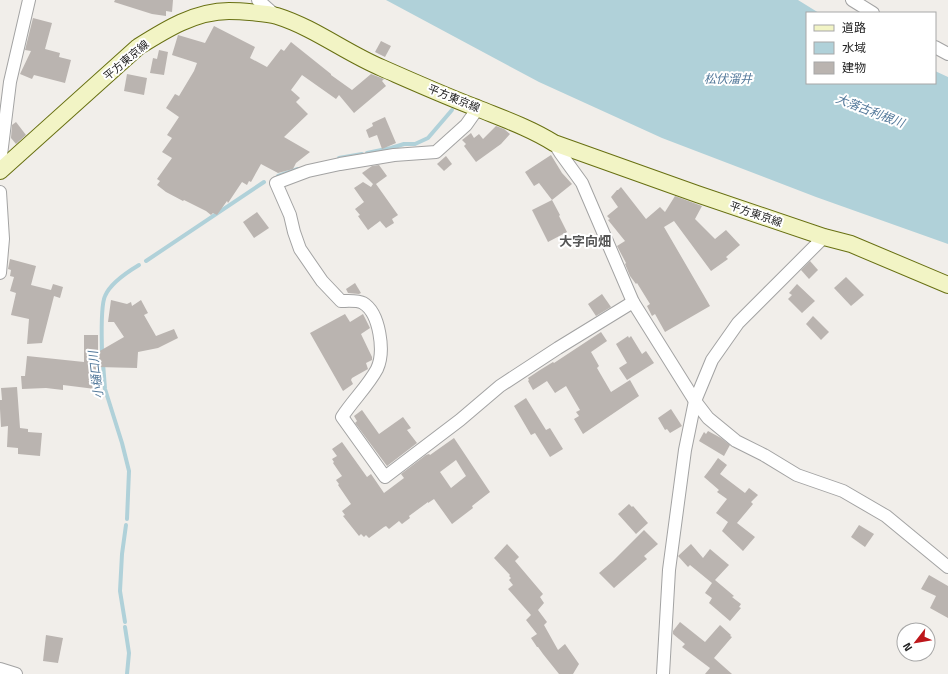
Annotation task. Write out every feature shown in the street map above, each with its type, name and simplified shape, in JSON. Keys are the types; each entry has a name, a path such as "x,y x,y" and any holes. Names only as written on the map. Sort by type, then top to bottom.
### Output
{"main road":[{"name":"平方東京線","path":"0,171 138,47 157,35 179,23 204,15 229,11 276,16 314,32 375,65 510,120 542,135 554,143 697,194 824,237 851,244 948,285"}],"street":[{"path":"0,163 10,82 29,0"},
{"path":"258,0 276,16"},
{"path":"852,0 871,12"},
{"path":"936,48 948,54"},
{"path":"478,108 466,125 436,152 394,155 340,164 308,171 276,183 290,215 300,249 322,281 341,301 362,302 371,310 376,322 381,349 377,368 342,417 385,477 460,420 500,386 558,348 634,302"},
{"path":"554,143 582,183 634,302 695,402 708,418 736,441 798,475 843,491 886,516 948,567"},
{"path":"0,192 3,239 0,273"},
{"path":"663,674 669,570 685,450 695,402 712,360 738,323 824,237"},
{"path":"0,669 16,674"}],"water":[{"name":"松伏溜井","path":"386,0 798,0 817,12 806,12 806,84 936,84 936,71 948,77 948,244 816,197 662,138 539,82"}],"building":[{"path":"115,0 173,0 172,12 166,11 166,16 152,14 114,2"},
{"path":"33,18 52,23 45,49 60,53 59,57 71,60 65,83 34,75 32,79 20,74 31,51 25,50"},
{"path":"214,26 255,47 250,58 267,67 281,49 284,51 291,42 352,90 371,74 384,79 382,81 386,86 354,113 339,95 336,99 302,75 291,90 300,98 296,102 308,114 284,137 310,152 296,163 293,169 278,173 261,164 251,182 249,181 247,185 242,182 228,203 227,201 217,215 213,213 211,215 206,211 166,192 157,185 160,181 157,179 172,158 162,152 172,138 167,135 179,117 166,108 175,94 179,96 197,63 172,55 178,35 205,43"},
{"path":"381,41 391,46 385,57 375,52"},
{"path":"159,50 168,52 164,75 150,73 153,58 157,59"},
{"path":"127,74 147,78 144,95 124,91"},
{"path":"385,117 396,143 382,149 377,135 369,138 366,130 373,126 372,123"},
{"path":"16,122 26,135 16,144 11,138 12,125"},
{"path":"496,126 504,129 510,134 501,144 476,162 464,146 466,144 462,140 471,133 474,138 479,134 483,139"},
{"path":"551,155 562,173 572,184 552,200 539,183 534,186 525,172"},
{"path":"446,156 452,164 444,171 437,164"},
{"path":"379,165 387,176 376,184 398,215 392,219 394,223 386,228 380,221 368,230 355,209 364,202 354,188 363,182 371,187 373,184 362,173 372,166"},
{"path":"621,187 646,219 660,207 665,212 675,196 702,206 695,219 715,239 726,230 740,245 726,257 728,259 711,271 674,221 664,227 710,306 665,332 655,314 652,316 647,306 650,304 637,283 636,284 630,276 625,264 626,263 617,246 625,241 608,220 610,219 607,216 618,207 611,197"},
{"path":"552,200 567,232 548,242 532,210"},
{"path":"257,212 269,228 254,238 243,222"},
{"path":"10,259 36,266 31,285 51,290 53,284 63,287 60,298 54,296 42,343 27,344 29,319 11,315 16,293 10,291 14,277 10,276 11,270 8,269"},
{"path":"810,261 818,270 809,279 801,270"},
{"path":"846,277 864,295 851,306 834,288"},
{"path":"355,283 361,293 348,293 346,289"},
{"path":"797,284 815,301 802,313 788,299 792,295 789,293"},
{"path":"602,294 611,307 596,316 588,304"},
{"path":"111,300 127,304 131,302 132,306 141,300 148,313 144,315 156,336 174,329 178,338 158,348 138,352 137,368 98,367 95,389 63,385 63,390 46,388 22,389 21,376 25,376 27,356 84,362 84,335 98,335 98,352 124,337 114,322 108,322"},
{"path":"345,314 350,322 363,314 370,328 361,334 372,360 366,363 368,369 352,378 351,380 353,384 343,391 310,333"},
{"path":"813,316 829,332 821,340 806,324"},
{"path":"601,332 607,341 591,352 599,366 597,368 611,392 630,380 639,396 583,434 574,419 579,416 576,412 580,410 566,386 555,393 547,381 533,390 528,378"},
{"path":"628,336 629,338 631,336 642,354 646,351 654,363 627,380 619,368 627,363 616,344"},
{"path":"17,387 20,428 28,429 28,432 42,433 40,456 18,454 18,448 7,447 8,426 1,427 1,388"},
{"path":"526,398 546,430 550,428 563,449 550,457 535,433 531,435 514,406"},
{"path":"671,409 682,426 670,433 667,429 665,430 658,418"},
{"path":"362,410 379,434 403,417 411,428 407,430 417,443 387,466 355,423 357,421 354,416"},
{"path":"708,431 730,445 724,456 699,441 704,432 706,434"},
{"path":"454,438 490,492 472,506 473,508 452,524 434,499 409,516 410,518 402,524 399,521 389,529 386,526 369,538 366,535 364,537 361,534 359,536 343,516 345,515 342,511 351,504 336,480 342,476 333,463 334,462 332,459 337,456 332,449 342,442 367,477 371,474 384,493 404,478 401,474 426,455 430,455","holes":["456,460 466,476 451,488 440,472"]},
{"path":"718,458 727,465 720,474 745,493 749,488 758,495 751,502 753,504 737,523 755,537 743,551 722,531 728,522 716,513 727,499 717,492 719,490 704,477"},
{"path":"629,504 632,507 633,506 648,523 636,534 618,514"},
{"path":"859,525 874,534 865,547 851,537"},
{"path":"644,530 658,544 644,556 647,559 614,588 599,573"},
{"path":"507,544 519,557 515,561 543,594 540,597 544,603 538,610 547,622 544,625 558,650 565,644 579,664 573,674 559,674 531,638 537,634 526,620 531,615 508,589 513,585 509,580 511,578 509,576 510,575 494,558"},
{"path":"691,544 703,558 710,549 729,565 715,580 741,604 739,607 741,608 730,621 709,603 712,598 705,593 712,583 690,565 688,567 678,556"},
{"path":"929,575 948,586 948,618 930,608 936,596 921,589"},
{"path":"680,622 705,642 720,625 731,635 730,636 732,637 714,658 732,674 705,674 710,668 682,647 685,644 673,634 673,631"},
{"path":"46,635 63,638 58,663 43,661"}],"waterway":[{"name":"小樋口川","path":"367,153 404,144 415,144 428,138 452,110"},
{"name":"小樋口川","path":"339,158 362,154"},
{"name":"小樋口川","path":"278,176 298,169"},
{"name":"小樋口川","path":"146,261 264,182"},
{"name":"小樋口川","path":"102,354 103,301 107,291 115,282 139,265"},
{"name":"小樋口川","path":"103,363 105,389 129,471 127,519"},
{"name":"小樋口川","path":"125,622 120,591 122,554 126,525"},
{"name":"小樋口川","path":"125,627 129,653 127,674"}],"district":[{"name":"大字向畑","path":"585,241"}],"water label":[{"name":"大落古利根川","path":"870,111"}]}
